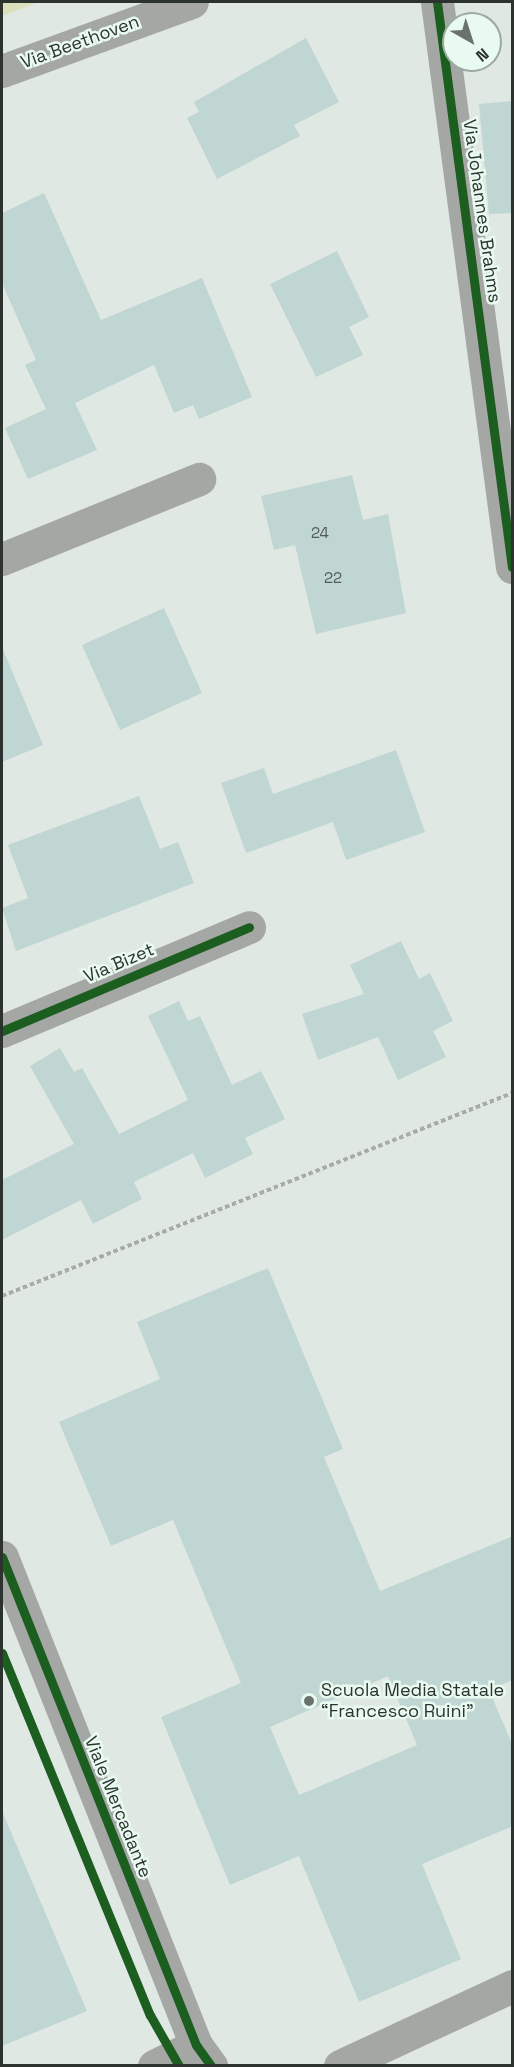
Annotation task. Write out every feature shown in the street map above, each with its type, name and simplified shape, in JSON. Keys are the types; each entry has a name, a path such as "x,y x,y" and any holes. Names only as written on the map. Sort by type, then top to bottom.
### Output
{"street":[{"name":"Via Beethoven","path":"2,71 192,2"},
{"name":"Via Johannes Brahms","path":"437,2 513,567"},
{"path":"2,559 199,479"},
{"name":"Via Bizet","path":"2,1031 249,927"},
{"name":"Viale Mercadante","path":"2,1557 203,2055"},
{"path":"340,2066 513,1986"},
{"path":"154,2066 203,2055"}],"path":[{"path":"2,1296 513,1093"}],"green space":[{"path":"2,2 39,2 2,16"}],"building":[{"path":"306,38 339,102 294,125 300,136 217,179 187,118 199,112 194,102"},
{"path":"513,101 513,213 489,214 479,104"},
{"path":"44,193 101,320 202,278 252,397 199,419 193,405 174,413 154,365 75,403 97,450 28,479 5,428 46,409 25,365 36,360 2,283 2,213"},
{"path":"337,251 369,317 349,327 363,355 316,377 270,284"},
{"path":"352,475 363,520 388,514 406,613 316,634 295,545 274,550 261,496"},
{"path":"164,608 202,693 120,730 82,645"},
{"path":"2,647 43,745 2,762"},
{"path":"396,750 425,832 346,860 333,822 246,853 221,783 264,768 273,794"},
{"path":"139,796 160,849 178,842 194,883 16,951 2,908 28,898 8,845"},
{"path":"401,941 419,979 430,973 453,1021 433,1031 446,1057 398,1080 378,1037 318,1060 302,1014 364,994 350,965"},
{"path":"179,1001 188,1021 200,1016 232,1085 261,1071 285,1119 245,1138 253,1154 205,1178 193,1153 134,1182 142,1199 93,1224 81,1200 2,1240 2,1180 74,1144 30,1066 60,1048 74,1072 82,1068 119,1134 188,1100 148,1016"},
{"path":"268,1268 343,1449 324,1457 380,1591 513,1536 513,1680 489,1690 513,1746 513,1826 422,1864 461,1959 359,2002 299,1856 230,1885 161,1717 241,1683 173,1520 111,1546 59,1422 160,1379 137,1322","holes":["388,1676 417,1745 299,1795 270,1727"]},
{"path":"2,1811 87,2011 2,2046"}],"cycle path":[{"path":"437,2 512,567"},
{"path":"2,1031 249,927"},
{"path":"2,1557 196,2045 211,2066"},
{"path":"2,1653 150,2015 179,2066"}],"place":[{"name":"Scuola Media Statale “Francesco Ruini”","path":"309,1701"}]}
